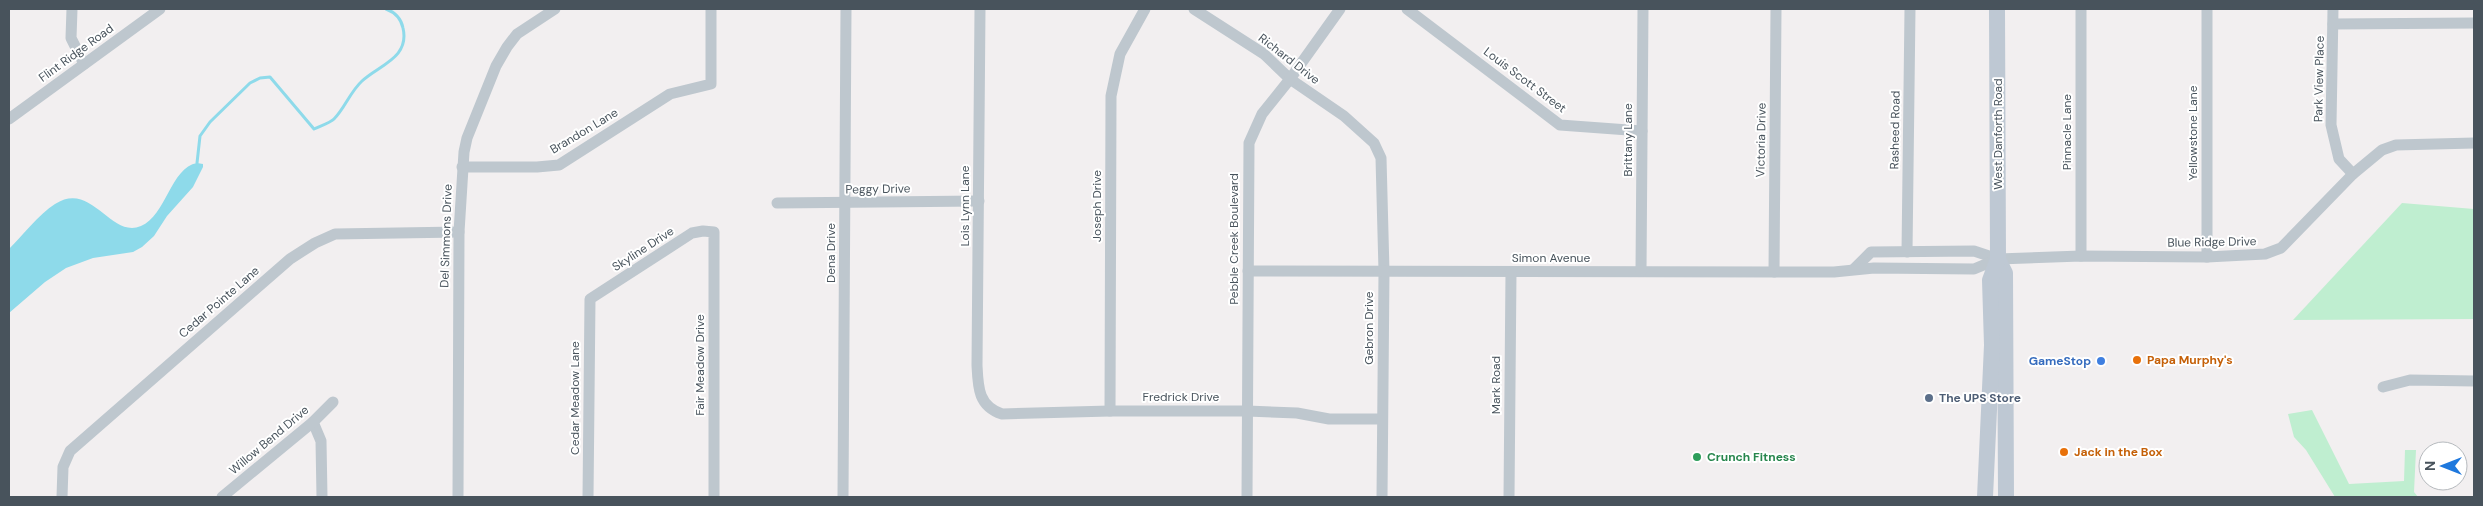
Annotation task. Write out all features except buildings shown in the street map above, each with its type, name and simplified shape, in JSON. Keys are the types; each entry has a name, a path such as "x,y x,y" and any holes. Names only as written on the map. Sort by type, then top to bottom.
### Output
{"main road":[{"name":"West Danforth Road","path":"1985,497 1992,345 1990,280 1998,259 1997,9"},
{"name":"West Danforth Road","path":"1998,259 2005,273 2006,497"}],"street":[{"path":"72,9 71,38 84,64"},
{"name":"Flint Ridge Road","path":"9,119 160,9"},
{"name":"Del Simmons Drive","path":"458,497 459,232 462,168 467,138 496,66 507,47 517,34 555,9"},
{"name":"Brandon Lane","path":"462,168 537,168 559,165 670,94 711,84 711,9"},
{"name":"Dena Drive","path":"843,497 846,9"},
{"name":"Lois Lynn Lane","path":"980,9 977,365 978,386 983,402"},
{"name":"Joseph Drive","path":"1110,411 1111,96 1120,54 1145,9"},
{"name":"Richard Drive","path":"1194,9 1264,54 1290,79 1364,133 1374,143 1381,158"},
{"name":"Pebble Creek Boulevard","path":"1247,497 1249,143 1262,114 1290,79 1340,9"},
{"name":"Louis Scott Street","path":"1407,9 1560,125 1642,131"},
{"name":"Brittany Lane","path":"1641,271 1643,9"},
{"name":"Victoria Drive","path":"1774,272 1776,9"},
{"name":"Rasheed Road","path":"1907,252 1910,9"},
{"name":"Pinnacle Lane","path":"2081,9 2081,256"},
{"name":"Yellowstone Lane","path":"2206,9 2207,257"},
{"name":"Park View Place","path":"2333,9 2331,125 2333,142 2339,159 2353,174"},
{"path":"2333,24 2474,23"},
{"name":"Blue Ridge Drive","path":"1998,259 2081,256 2252,256 2281,248 2369,159 2396,144 2474,143"},
{"name":"Gebron Drive","path":"1381,158 1384,271 1382,497"},
{"name":"Peggy Drive","path":"777,203 979,201"},
{"name":"Cedar Pointe Lane","path":"62,497 63,467 70,452 290,259 315,243 335,234 459,232"},
{"name":"Skyline Drive","path":"590,299 692,233 714,232"},
{"name":"Fair Meadow Drive","path":"714,232 714,497"},
{"path":"1854,269 1871,252 1974,251 1998,259"},
{"name":"Simon Avenue","path":"1248,271 1834,272 1854,269 1974,269 1998,259"},
{"name":"Mark Road","path":"1509,497 1511,272"},
{"name":"Cedar Meadow Lane","path":"588,497 590,299"},
{"path":"2383,387 2410,380 2474,381"},
{"name":"Willow Bend Drive","path":"222,497 313,422 333,402"},
{"name":"Fredrick Drive","path":"983,402 991,411 1002,414 1110,411 1247,411 1297,413 1329,419 1382,419"},
{"path":"313,422 321,441 322,497"}],"green space":[{"path":"2402,203 2474,209 2474,319 2293,320"},
{"path":"2312,410 2349,484 2404,481 2405,450 2416,450 2414,492 2418,497 2335,497 2306,450 2294,437 2288,414"}],"water":[{"path":"197,163 203,164 203,167 193,187 167,216 154,236 142,247 133,252 93,258 66,268 45,282 9,313 9,249 49,208 68,199 80,199 120,225 130,228 141,226 150,221 157,212 181,173 188,166"}],"waterway":[{"path":"197,163 200,136 210,122 250,83 260,78 270,77 314,129 332,120 338,115 358,85 369,75 392,60 402,47 404,38 401,21 386,9"}],"place":[{"name":"Papa Murphy's","path":"2137,360"},
{"name":"GameStop","path":"2101,361"},
{"name":"The UPS Store","path":"1929,398"},
{"name":"Jack in the Box","path":"2064,452"},
{"name":"Crunch Fitness","path":"1697,457"}]}
